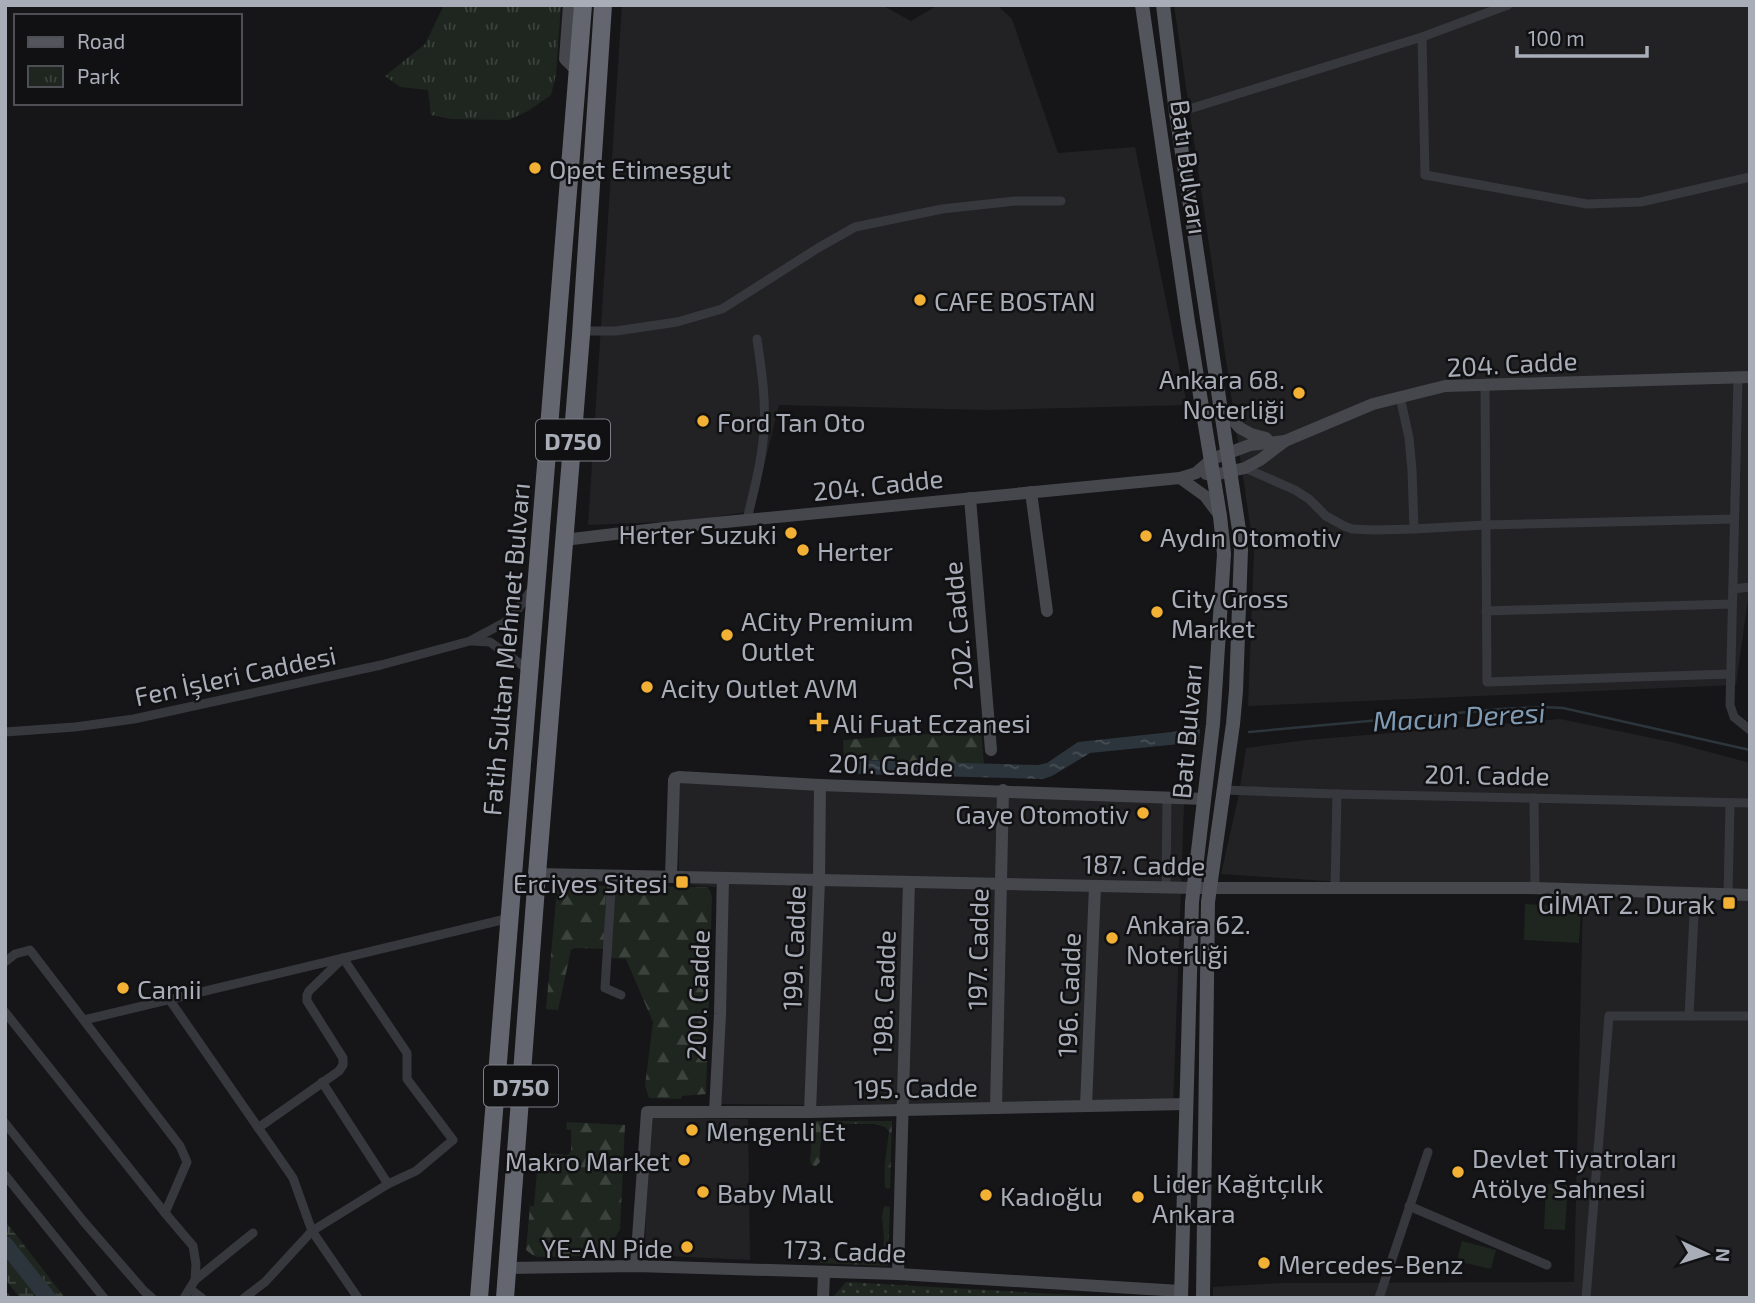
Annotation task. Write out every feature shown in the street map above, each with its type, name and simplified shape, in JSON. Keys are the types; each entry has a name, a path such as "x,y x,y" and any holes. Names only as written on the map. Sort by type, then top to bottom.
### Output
{"highway":[{"name":"Fatih Sultan Mehmet Bulvarı","path":"479,1298 583,5"},
{"name":"Fatih Sultan Mehmet Bulvarı","path":"505,1298 581,331 603,5"}],"main road":[{"name":"Batı Bulvarı","path":"1142,5 1186,309 1212,459 1224,554 1213,723 1192,902 1181,1294"},
{"name":"Batı Bulvarı","path":"1163,5 1176,113 1228,453 1238,470 1241,573 1236,691 1208,902 1203,1298"}],"street":[{"path":"569,5 565,59 578,71"},
{"path":"1176,113 1422,37 1508,5"},
{"path":"1422,37 1425,175 1587,204 1641,202 1750,177"},
{"path":"581,331 615,331 677,322 722,309 855,227 942,209 1015,201 1061,201"},
{"path":"747,520 761,457 764,426 763,380 757,339"},
{"path":"1744,377 1734,519 1730,705 1734,717 1750,730"},
{"name":"204. Cadde","path":"564,540 1180,478 1196,473 1214,475 1238,470 1260,460 1285,441 1373,404 1445,386 1744,377"},
{"path":"1485,384 1487,682 1730,674"},
{"path":"1400,397 1409,438 1414,529"},
{"path":"1221,407 1240,428 1264,437 1269,443"},
{"name":"204. Cadde","path":"1196,473 1212,459 1250,445 1285,441"},
{"path":"1238,470 1295,490 1309,499 1326,516 1352,528 1374,530 1485,524 1734,519"},
{"path":"1180,478 1205,496 1220,516"},
{"path":"1031,492 1047,611"},
{"name":"202. Cadde","path":"970,498 990,750"},
{"name":"Fen İşleri Caddesi","path":"5,732 134,719 381,665 470,641 510,619 537,582"},
{"path":"1732,589 1750,587"},
{"path":"1486,611 1732,604"},
{"path":"470,641 489,642 530,670"},
{"name":"201. Cadde","path":"671,877 675,778 1205,799"},
{"name":"199. Cadde","path":"810,1112 820,785"},
{"name":"197. Cadde","path":"996,1108 1003,790"},
{"name":"201. Cadde","path":"1224,790 1750,803"},
{"path":"1335,888 1337,794"},
{"path":"1166,887 1167,798"},
{"path":"1534,798 1535,888"},
{"path":"1728,895 1730,803"},
{"name":"187. Cadde","path":"537,874 1194,888 1535,888 1750,895"},
{"path":"612,876 605,988 621,995"},
{"name":"200. Cadde","path":"715,1112 723,878"},
{"name":"198. Cadde","path":"898,1274 909,882"},
{"name":"196. Cadde","path":"1086,1106 1095,886"},
{"path":"1689,1016 1695,894"},
{"path":"84,1020 510,918"},
{"path":"5,962 15,954 30,950 180,1146 187,1162 165,1213"},
{"path":"258,1128 339,1071 343,1065 343,1058 307,1001 307,995 343,958"},
{"path":"244,1298 265,1282 312,1231 388,1184 416,1171 453,1140 407,1079 407,1053 343,958"},
{"path":"169,999 293,1178 312,1231 358,1298"},
{"path":"5,1012 193,1245 196,1265 192,1284 184,1298"},
{"path":"1586,1298 1609,1016 1750,1016"},
{"path":"322,1082 388,1184"},
{"name":"195. Cadde","path":"636,1266 647,1112 902,1111 1186,1104"},
{"path":"5,1123 84,1222 152,1298"},
{"path":"1379,1298 1428,1152"},
{"path":"5,1175 104,1298"},
{"path":"1409,1206 1547,1265"},
{"path":"192,1284 253,1233"},
{"name":"173. Cadde","path":"506,1268 636,1266 898,1274 1181,1294"},
{"path":"823,1298 824,1273"},
{"path":"192,1284 202,1298"}],"shaded area":[{"path":"622,5 882,5 911,21 938,5 997,5 1012,19 1058,153 1135,147 1187,405 988,410 779,405 753,511 688,521 588,525"},
{"path":"1174,5 1750,5 1750,584 1736,685 1248,706 1254,552"},
{"path":"1560,719 1676,743 1750,763 1750,1298 1213,1298 1213,1287 1282,1283 1574,1282 1583,898 1221,874 1246,748 1306,740"},
{"path":"678,780 1184,804 1173,1109 719,1104 716,887 679,884"},
{"path":"648,1117 748,1119 750,1260 645,1255"}],"green space":[{"path":"444,5 561,5 556,74 551,95 509,120 450,119 431,115 428,90 400,87 385,76 425,44"},
{"path":"981,730 984,764 844,759 843,740"},
{"path":"568,885 605,886 604,949 571,950 558,1010 546,1009 557,889"},
{"path":"623,886 707,887 710,890 712,897 706,1094 682,1096 681,1099 649,1098 645,1086 653,1022 626,959 611,958 615,896"},
{"path":"1525,904 1581,907 1579,943 1524,940"},
{"path":"816,1121 892,1121 890,1188 885,1187 889,1131 885,1127 875,1124 841,1124 823,1131 820,1162 816,1166 810,1162 810,1136"},
{"path":"567,1122 625,1125 620,1229 613,1240 595,1252 585,1255 538,1257 526,1250 530,1206 534,1206 538,1159 548,1153 568,1155 571,1150 571,1130 566,1129"},
{"path":"1546,1184 1568,1185 1565,1230 1544,1229"},
{"path":"884,1206 890,1207 888,1266 819,1263 821,1260 854,1255 878,1260 882,1258"},
{"path":"5,1222 65,1298 20,1298 5,1279"},
{"path":"1462,1241 1496,1250 1491,1269 1457,1261"},
{"path":"846,1282 1126,1298 832,1298"}],"water":[{"path":"1200,729 1199,742 1090,753 1043,779 858,774 858,760 1038,765 1047,763 1078,742"}],"waterway":[{"name":"Macun Deresi","path":"1249,732 1543,707 1563,708 1750,750"},
{"path":"5,1244 48,1298"}],"place":[{"name":"Opet Etimesgut","path":"535,168"},
{"name":"CAFE BOSTAN","path":"920,300"},
{"name":"Ankara 68. Noterliği","path":"1299,393"},
{"name":"Ford Tan Oto","path":"703,421"},
{"name":"Herter Suzuki","path":"791,533"},
{"name":"Aydın Otomotiv","path":"1146,536"},
{"name":"Herter","path":"803,550"},
{"name":"City Gross Market","path":"1157,612"},
{"name":"ACity Premium Outlet","path":"727,635"},
{"name":"Acity Outlet AVM","path":"647,687"},
{"name":"Ali Fuat Eczanesi","path":"819,722"},
{"name":"Gaye Otomotiv","path":"1143,813"},
{"name":"Erciyes Sitesi","path":"682,882"},
{"name":"GİMAT 2. Durak","path":"1729,903"},
{"name":"Ankara 62. Noterliği","path":"1112,938"},
{"name":"Camii","path":"123,988"},
{"name":"Mengenli Et","path":"692,1130"},
{"name":"Makro Market","path":"684,1160"},
{"name":"Devlet Tiyatroları Atölye Sahnesi","path":"1458,1172"},
{"name":"Baby Mall","path":"703,1192"},
{"name":"Kadıoğlu","path":"986,1195"},
{"name":"Lider Kağıtçılık Ankara","path":"1138,1197"},
{"name":"YE-AN Pide","path":"687,1247"},
{"name":"Mercedes-Benz","path":"1264,1263"}]}
